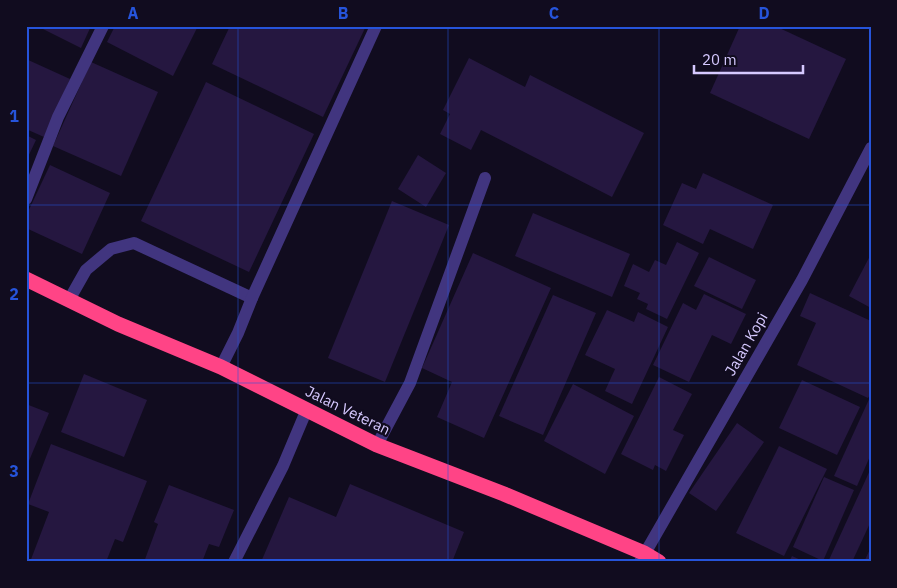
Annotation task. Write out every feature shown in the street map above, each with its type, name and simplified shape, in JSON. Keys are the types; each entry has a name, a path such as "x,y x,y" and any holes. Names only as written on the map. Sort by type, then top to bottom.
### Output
{"highway":[{"name":"Jalan Veteran","path":"26,279 118,324 221,367 377,445 504,494 642,558 659,562"}],"street":[{"path":"26,199 58,116 103,26"},
{"path":"221,367 376,26"},
{"name":"Jalan Kopi","path":"642,558 802,280 871,148"},
{"path":"377,445 410,384 485,178"},
{"path":"69,300 86,270 111,249 134,243 252,298"},
{"path":"234,562 283,466 307,409"}],"building":[{"path":"37,26 91,26 81,48"},
{"path":"115,26 198,26 173,76 107,42"},
{"path":"230,26 366,26 323,117 212,64"},
{"path":"740,26 775,26 846,59 809,139 710,93"},
{"path":"469,58 525,87 530,75 644,133 612,197 481,130 471,150 440,134 450,114 443,110"},
{"path":"26,59 70,79 44,137 26,129"},
{"path":"91,62 158,92 121,176 53,146"},
{"path":"206,82 314,134 249,272 141,221"},
{"path":"26,135 36,140 26,161"},
{"path":"418,155 446,173 426,207 398,189"},
{"path":"50,165 110,193 82,254 26,228 26,216"},
{"path":"703,173 773,205 753,249 710,229 703,244 663,225 682,183 696,189"},
{"path":"392,201 449,225 385,382 328,358"},
{"path":"533,213 630,254 612,297 515,256"},
{"path":"677,242 699,253 667,319 646,309 648,304 637,299 640,293 624,286 633,264 649,272 655,260 666,265"},
{"path":"473,253 551,288 484,438 437,417 452,382 422,368"},
{"path":"871,254 871,308 849,296"},
{"path":"709,257 756,280 742,309 694,286"},
{"path":"810,293 871,321 871,393 868,398 797,365 816,323 800,316"},
{"path":"704,294 746,314 731,344 712,335 689,382 653,365 683,303 696,310"},
{"path":"553,295 596,313 543,435 499,416"},
{"path":"607,310 634,322 638,312 668,327 632,404 605,391 615,369 585,355"},
{"path":"84,374 147,400 124,457 61,432"},
{"path":"659,377 692,394 673,430 684,435 666,471 655,465 653,470 621,454"},
{"path":"802,380 860,407 837,455 779,428"},
{"path":"573,384 634,416 605,474 544,441"},
{"path":"871,395 871,454 857,486 834,476"},
{"path":"26,404 49,413 26,468"},
{"path":"737,423 764,442 716,511 689,493"},
{"path":"51,444 147,481 123,542 115,539 106,562 30,562 49,512 28,504"},
{"path":"779,446 827,469 784,556 736,533"},
{"path":"871,468 871,521 852,562 828,562"},
{"path":"824,477 854,490 823,561 793,547"},
{"path":"350,484 464,532 452,562 261,562 289,497 336,517"},
{"path":"169,485 234,510 219,547 209,544 202,562 144,562 158,524 154,522"},
{"path":"871,547 871,562 864,562"},
{"path":"792,556 805,562 789,562"}]}
